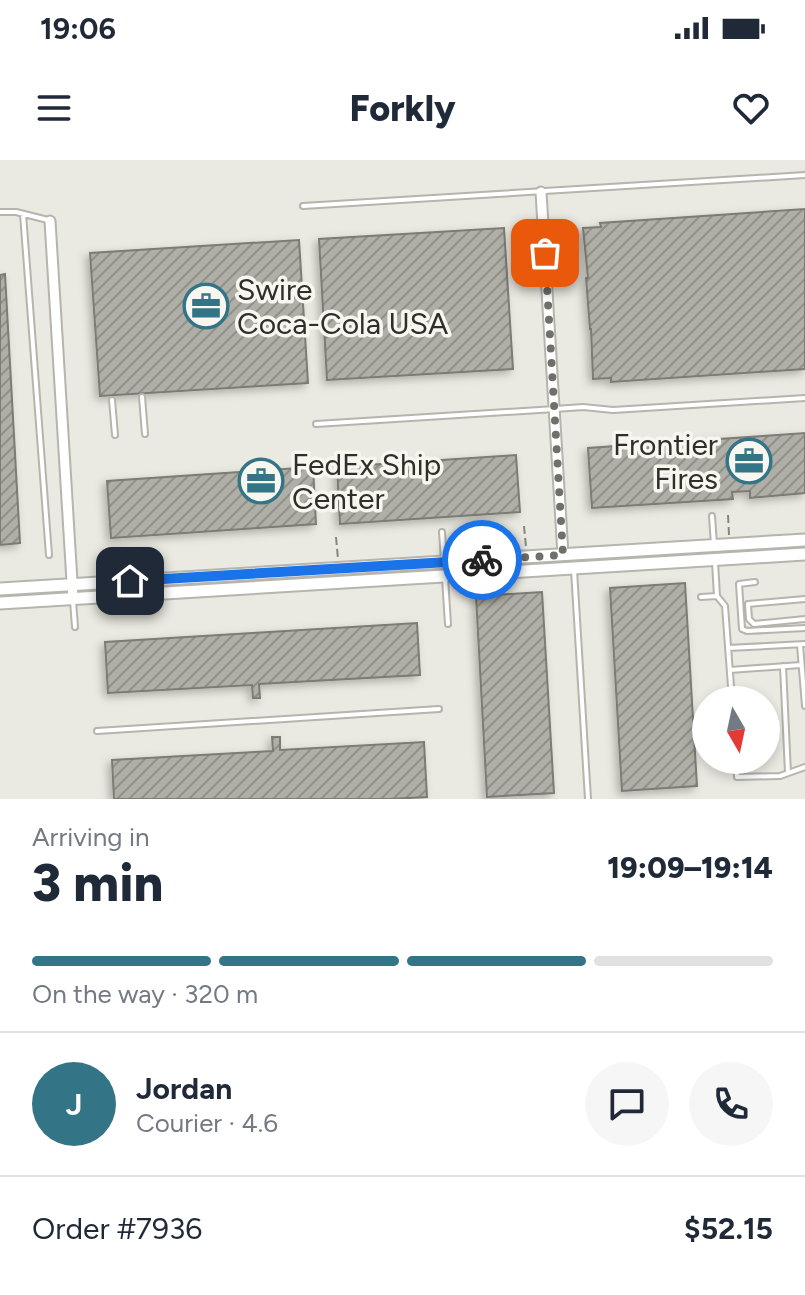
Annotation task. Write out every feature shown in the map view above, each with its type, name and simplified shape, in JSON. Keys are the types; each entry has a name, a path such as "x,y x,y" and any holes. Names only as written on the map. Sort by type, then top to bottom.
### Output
{"street":[{"path":"520,571 554,563 563,555 541,192"},
{"path":"50,221 73,598"},
{"path":"0,589 805,540"},
{"path":"714,546 715,560"},
{"path":"0,603 805,554"},
{"path":"444,562 444,576"}],"lane":[{"path":"303,206 805,175"},
{"path":"0,212 16,212 50,221"},
{"path":"23,214 49,555"},
{"path":"142,397 145,434"},
{"path":"316,424 583,407 613,410 805,398"},
{"path":"112,400 115,435"},
{"path":"712,516 714,546"},
{"path":"442,532 444,562"},
{"path":"715,560 717,596 725,606 731,686"},
{"path":"574,568 588,799"},
{"path":"444,576 448,624"},
{"path":"755,582 739,584 742,629 805,628"},
{"path":"701,597 717,596"},
{"path":"73,598 75,627"},
{"path":"805,599 748,604 749,619 754,624 805,619"},
{"path":"728,648 802,644 805,715"},
{"path":"730,670 801,665"},
{"path":"783,666 788,773"},
{"path":"97,731 439,709"},
{"path":"737,774 737,777 780,776 805,767"}],"path":[{"path":"728,515 729,535"},
{"path":"524,526 526,547"},
{"path":"336,537 338,559"},
{"path":"111,551 112,572"}],"building":[{"path":"805,209 805,369 611,382 611,378 593,379 583,228 601,227 600,223"},
{"path":"504,228 513,369 327,380 319,239"},
{"path":"299,240 308,383 100,396 90,253"},
{"path":"5,274 20,543 0,545 0,275"},
{"path":"805,433 805,493 750,498 750,491 732,492 733,499 592,508 588,448"},
{"path":"516,455 520,512 340,524 337,467"},
{"path":"313,467 316,524 111,538 107,481"},
{"path":"685,583 692,701 692,774 696,774 697,786 622,791 610,588"},
{"path":"542,592 554,793 487,797 476,596"},
{"path":"417,623 420,675 259,684 260,698 253,698 252,685 108,693 105,642"},
{"path":"272,737 280,737 280,750 424,742 427,797 114,799 112,760 273,751"}],"way so far":[{"path":"482,560 563,555 545,253"}],"place":[{"name":"Swire Coca-Cola USA","path":"206,306"},
{"name":"Frontier Fires","path":"749,461"},
{"name":"FedEx Ship Center","path":"261,481"}],"route":[{"path":"130,581 482,560"}]}
